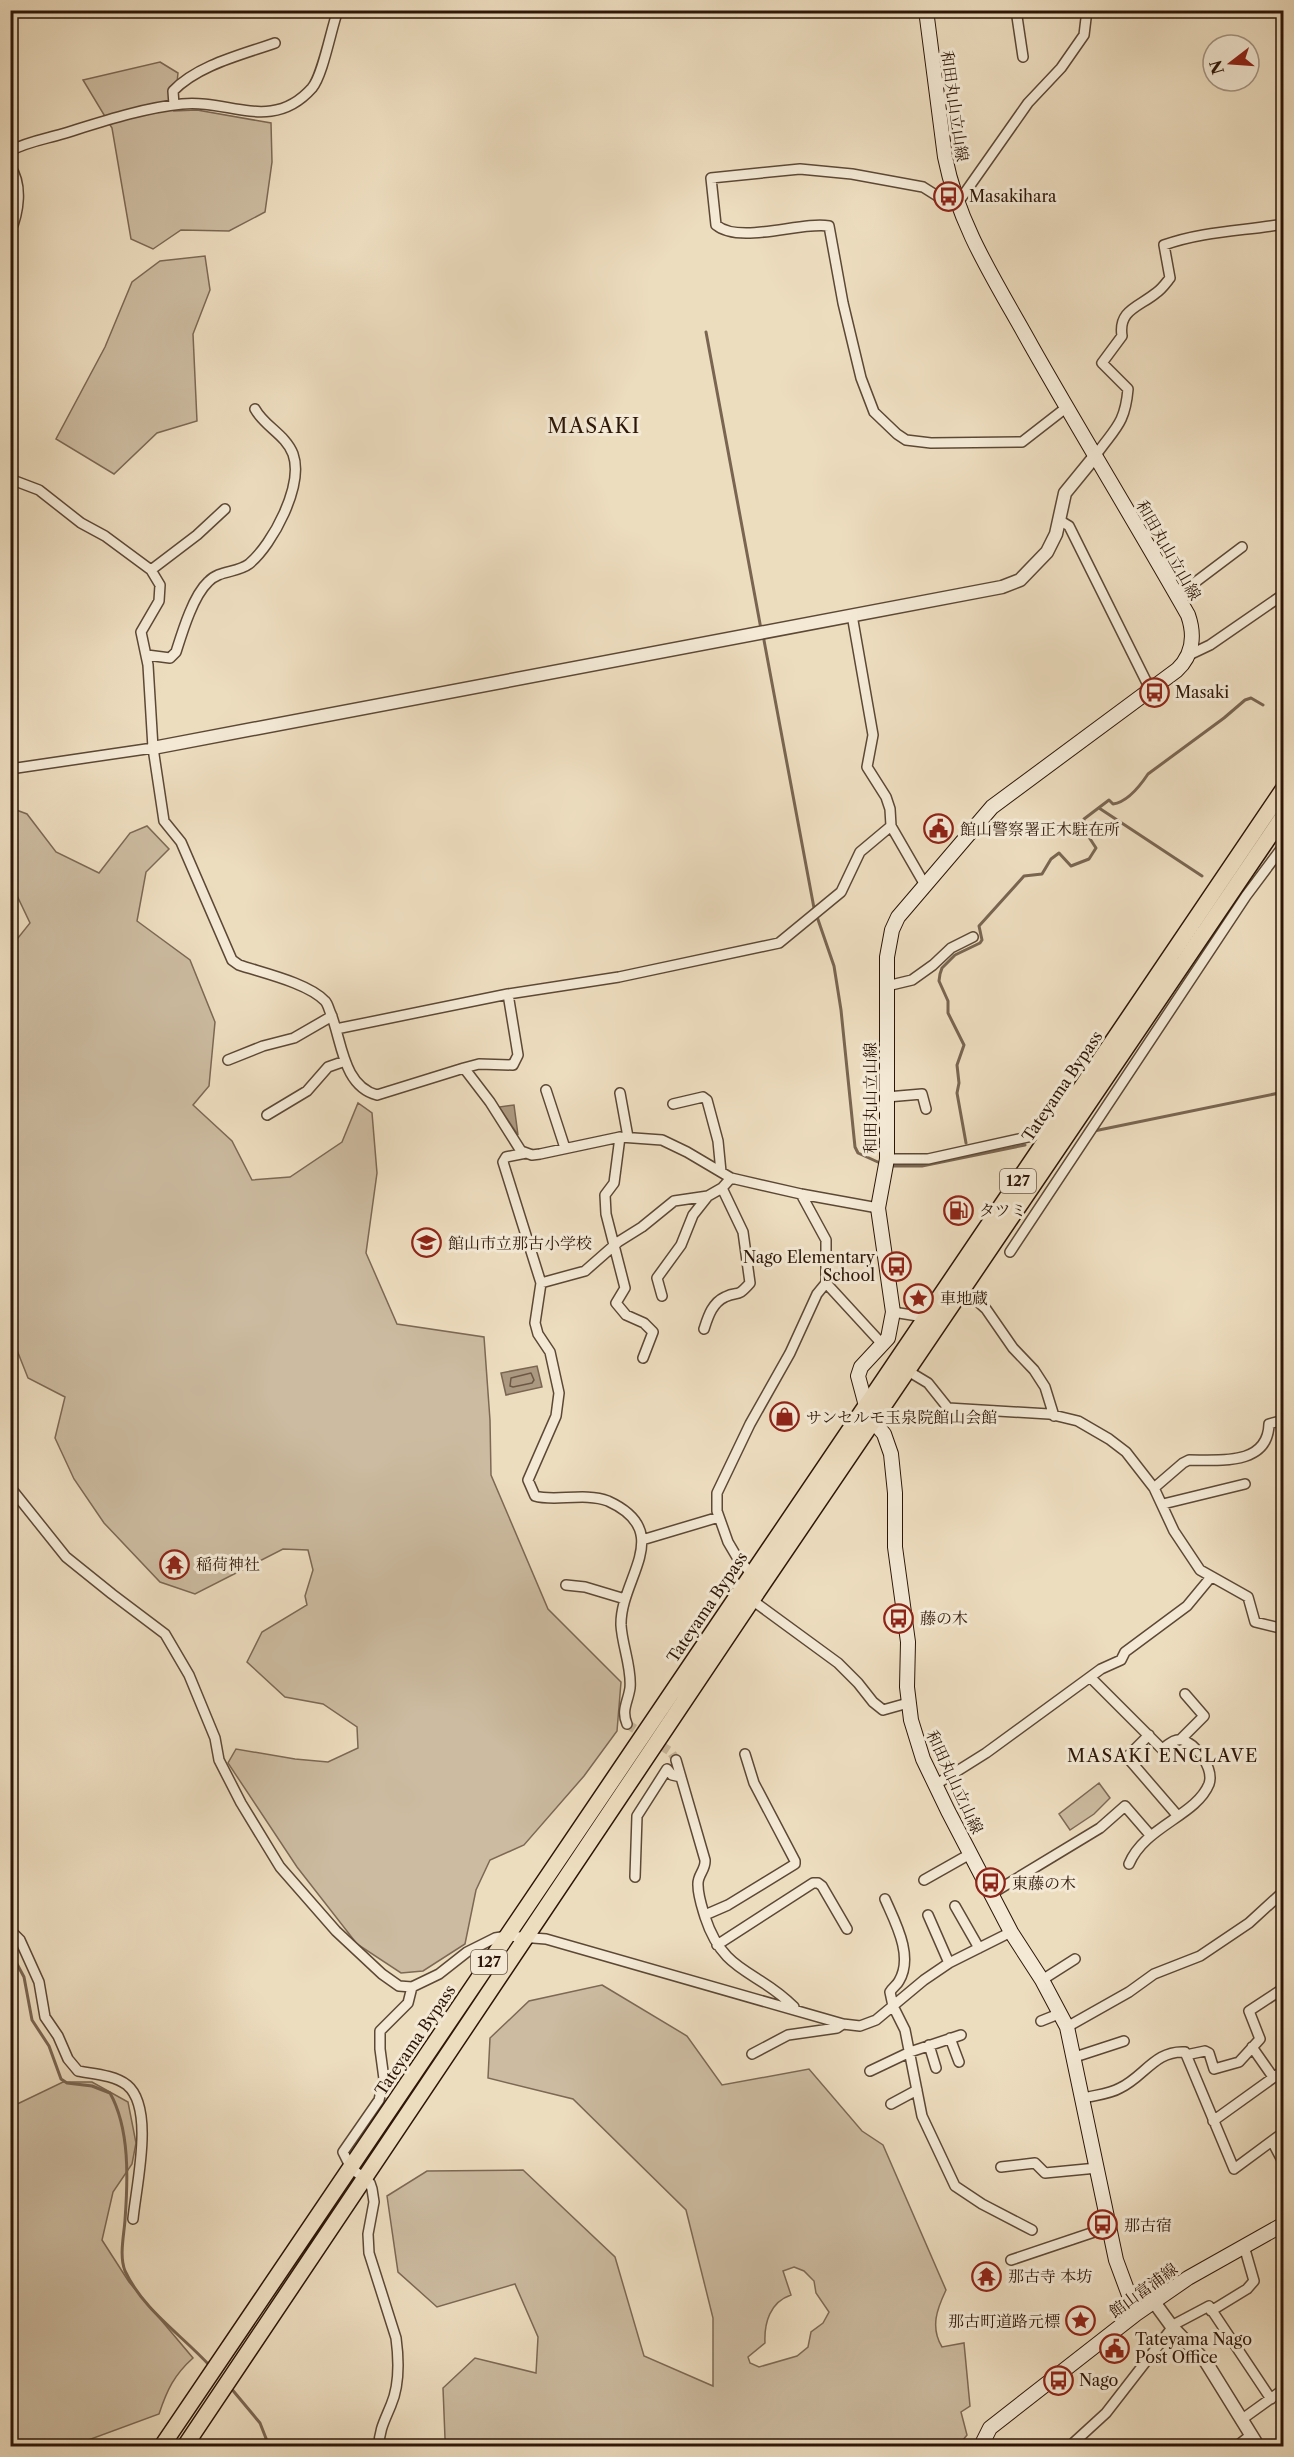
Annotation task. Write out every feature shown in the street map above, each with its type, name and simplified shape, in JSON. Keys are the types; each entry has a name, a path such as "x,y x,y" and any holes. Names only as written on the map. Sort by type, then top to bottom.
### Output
{"highway":[{"name":"Tateyama Bypass","path":"162,2446 1284,788"},
{"name":"Tateyama Bypass","path":"185,2446 752,1600 1284,815"}],"main road":[{"name":"和田丸山立山線","path":"926,10 945,157 957,204 982,260 1177,596 1191,625 1189,655 1177,670 992,807 898,917 892,930 887,957 887,1159 878,1208 893,1312 890,1332 883,1345 861,1367 858,1376 866,1406 874,1422 884,1434 891,1454 895,1493 895,1547 908,1641 908,1703 915,1737 935,1785 970,1854 1011,1932 1042,1980 1067,2027 1084,2098 1116,2260 1136,2314"},
{"name":"館山富浦線","path":"981,2446 990,2428 1136,2314 1188,2278 1284,2224"}],"street":[{"path":"10,151 115,118 174,105 205,104 264,113 282,108 302,98 314,86 338,10"},
{"path":"1016,10 1023,57"},
{"path":"1067,407 1022,442 931,443 906,440 874,412 861,378 843,303 829,226 817,224 775,231 723,231 716,225 711,178 800,169 852,174 923,187 950,204 957,204 1028,103 1060,68 1084,35 1087,10"},
{"path":"174,105 173,91 181,83 212,66 275,43"},
{"path":"10,166 16,175 18,201 15,221 10,233"},
{"path":"10,769 153,748 989,590 1020,580 1047,552 1056,534 1065,493 1119,425 1126,412 1128,389 1102,363 1122,336 1120,324 1126,313 1159,292 1170,278 1164,245 1186,237 1284,224"},
{"path":"147,655 170,658 176,652 199,593 208,582 226,571 247,565 266,545 282,520 293,487 293,454 275,431 261,421 255,409"},
{"path":"10,479 39,490 81,523 105,536 151,570 160,585 153,615 141,632 147,655 153,748 164,821 180,842 232,960 239,965 298,984 325,1002 332,1016 345,1061 355,1080 366,1092 377,1095 479,1064 513,1065 518,1055 508,994"},
{"path":"151,570 196,536 225,509"},
{"path":"1059,520 1069,526 1150,689"},
{"path":"1177,596 1242,547"},
{"path":"1189,655 1210,645 1284,594"},
{"path":"852,615 873,735 867,767 886,798 890,808 891,826 925,885"},
{"path":"336,1029 508,994 619,977 779,943 841,892 860,852 891,826"},
{"path":"1010,1252 1246,896 1284,845"},
{"path":"887,986 912,980 951,948 973,937"},
{"path":"228,1060 263,1046 294,1038 332,1016"},
{"path":"267,1115 307,1091 328,1067 345,1061"},
{"path":"464,1068 490,1102 521,1151 526,1153"},
{"path":"887,1159 928,1159 1037,1135 1068,1087 1078,1094"},
{"path":"546,1090 565,1148"},
{"path":"620,1093 624,1137 614,1183 605,1195 606,1214 625,1288 616,1303 626,1315 644,1323 653,1332 643,1358"},
{"path":"887,1097 922,1094 926,1109"},
{"path":"673,1104 703,1097 707,1100 718,1141 721,1172"},
{"path":"627,1724 623,1715 630,1687 621,1625 622,1607 642,1557 640,1530 632,1518 605,1500 567,1496 540,1498 535,1497 529,1487 528,1480 555,1416 559,1393 550,1352 537,1334 535,1323 541,1283 503,1162 506,1157 526,1153 540,1154 624,1137 662,1140 731,1178 878,1208"},
{"path":"541,1283 585,1271 615,1245 674,1201 708,1196 722,1188 731,1178"},
{"path":"704,1329 710,1310 725,1297 741,1294 750,1283 743,1232 722,1188"},
{"path":"751,1573 738,1559 719,1517 717,1492 750,1424 790,1353 817,1294 826,1283 826,1240 801,1194"},
{"path":"662,1296 657,1278 681,1245 693,1215 708,1196"},
{"path":"826,1283 883,1345"},
{"path":"964,1289 986,1309 1001,1333 1034,1370 1045,1387 1054,1416"},
{"path":"893,1312 924,1317"},
{"path":"908,1371 928,1383 948,1408 1054,1416 1078,1421 1109,1439 1126,1452 1154,1488 1163,1504 1168,1521 1185,1551 1200,1570 1248,1597 1255,1622 1284,1629"},
{"path":"1154,1488 1189,1460 1235,1460 1250,1455 1265,1443 1269,1433 1269,1424 1284,1420"},
{"path":"1163,1504 1245,1484"},
{"path":"10,1487 66,1557 165,1634 189,1675 215,1738 219,1760 240,1803 280,1867 336,1931 382,1974 399,1986 412,1987 439,1974 451,1963 479,1945 507,1936 526,1936 546,1939 843,2024 860,2026 893,2006 949,1963 1011,1932"},
{"path":"642,1540 719,1517"},
{"path":"935,1785 986,1753 1090,1677 1121,1660 1125,1652 1187,1606 1211,1577"},
{"path":"566,1585 585,1587 625,1599"},
{"path":"752,1600 838,1663 883,1710 908,1703"},
{"path":"1090,1677 1162,1749 1180,1739 1204,1716 1185,1694"},
{"path":"1149,1736 1127,1757 1177,1815"},
{"path":"1129,1864 1135,1851 1202,1795 1210,1775 1206,1761 1180,1739"},
{"path":"705,1915 728,1905 795,1864 753,1783 745,1754"},
{"path":"675,1760 705,1860 698,1887 705,1915 717,1946 731,1962 771,1987 796,2009"},
{"path":"635,1877 638,1816 667,1769 672,1775 681,1777"},
{"path":"991,1894 1100,1828 1125,1806 1151,1836"},
{"path":"924,1880 970,1854"},
{"path":"717,1946 813,1883 822,1886 847,1929"},
{"path":"1067,2027 1130,1992 1154,1974 1200,1956 1249,1923 1284,1891"},
{"path":"885,1899 898,1928 904,1955 901,1977 890,1992 893,2006 901,2017 922,2116 955,2186 982,2204 1032,2230"},
{"path":"955,1906 979,1948"},
{"path":"928,1915 949,1963"},
{"path":"10,1930 20,1940 39,1982 45,2017 58,2036 68,2059 78,2072 98,2074 118,2080 128,2086 140,2104 143,2138 134,2219"},
{"path":"1042,1980 1075,1959"},
{"path":"379,2446 383,2420 392,2405 397,2387 396,2338 369,2253 368,2234 374,2202 372,2188 366,2179 351,2168 343,2152 379,2100 384,2079 380,2031 408,2003 412,1987"},
{"path":"1186,2055 1205,2051 1209,2053 1214,2069 1239,2062 1260,2039 1249,2011 1284,1988"},
{"path":"1041,2021 1061,2013"},
{"path":"752,2054 788,2035 837,2028 843,2024"},
{"path":"870,2071 910,2052 961,2035"},
{"path":"950,2038 959,2062"},
{"path":"1075,2057 1124,2041"},
{"path":"929,2045 936,2067"},
{"path":"1252,2047 1273,2077"},
{"path":"1084,2098 1120,2088 1155,2060 1177,2052 1185,2052 1234,2169 1284,2132"},
{"path":"1213,2121 1284,2070"},
{"path":"891,2104 917,2090"},
{"path":"1272,2141 1284,2164"},
{"path":"1001,2167 1035,2163 1045,2173 1097,2168"},
{"path":"1011,2260 1109,2227"},
{"path":"1211,2311 1247,2289 1254,2281 1244,2246"},
{"path":"1154,2302 1173,2328 1206,2362 1258,2446"},
{"path":"1070,2446 1106,2413 1173,2328 1186,2317 1209,2306 1271,2399"},
{"path":"1241,2421 1284,2389"},
{"path":"1238,2446 1251,2435"}],"shaded area":[{"path":"160,62 178,73 174,111 197,110 271,123 272,162 265,212 229,231 181,230 153,249 131,239 112,128 83,80"},
{"path":"205,256 210,290 193,334 197,421 157,433 114,474 56,439 105,347 132,282 160,261"},
{"path":"11,808 27,814 56,852 99,873 130,833 147,826 169,849 146,872 137,921 190,960 215,1022 209,1086 193,1105 232,1141 252,1180 290,1177 342,1142 358,1103 372,1113 377,1173 366,1253 397,1324 484,1337 491,1475 548,1609 621,1682 617,1731 584,1776 524,1845 490,1860 476,1890 465,1944 423,1971 401,1973 357,1944 297,1867 228,1763 236,1749 328,1762 358,1748 357,1727 323,1704 285,1697 247,1662 262,1632 307,1605 305,1596 313,1570 308,1550 283,1549 195,1594 160,1582 104,1523 74,1479 55,1438 65,1397 28,1378 11,1335 10,948 30,923 11,883"},
{"path":"1099,1783 1110,1798 1094,1814 1070,1830 1059,1814"},
{"path":"602,1985 687,2036 722,2085 809,2069 862,2131 883,2145 946,2290 936,2318 938,2340 942,2347 964,2343 970,2406 961,2412 967,2435 958,2446 448,2446 445,2438 443,2388 475,2358 536,2373 538,2337 515,2284 437,2307 398,2272 387,2196 427,2171 523,2170 615,2257 644,2356 713,2386 713,2318 686,2210 573,2099 488,2078 490,2038 529,2001","holes":["794,2267 804,2271 814,2281 816,2293 829,2312 823,2323 811,2332 808,2347 797,2356 759,2367 750,2363 748,2357 765,2343 767,2321 773,2308 791,2295 783,2271"]},
{"path":"63,2082 92,2082 128,2102 136,2143 132,2164 113,2192 102,2240 129,2282 193,2358 172,2383 159,2414 72,2446 11,2446 11,2107"}],"water":[{"path":"514,1105 518,1135 499,1107"},
{"path":"537,1366 542,1387 506,1395 501,1373"}],"waterway":[{"path":"706,332 761,629"},
{"path":"763,635 814,908 834,966 841,1010 855,1147 858,1153 880,1163"},
{"path":"966,1143 957,1093 959,1083 957,1065 964,1045 948,1013 948,1001 939,981 942,968 955,955 980,943 982,940 979,926 1024,876 1042,874 1051,859 1059,853 1071,866 1089,859 1096,848 1083,828 1084,819 1109,800 1113,804 1129,797 1148,774 1245,700 1251,698 1263,705"},
{"path":"1099,808 1202,876"},
{"path":"1094,1131 1284,1092"},
{"path":"893,1166 922,1166 1025,1145"},
{"path":"10,1951 24,1977 32,2020 49,2046 61,2079 67,2083 92,2086 110,2093 117,2107 126,2155 127,2188 122,2252 125,2271 142,2298 211,2367"},
{"path":"230,2387 260,2423 269,2446"}],"tunnel":[{"path":"627,1724 671,1752 676,1760"}],"place":[{"name":"Masakihara","path":"948,196"},
{"name":"Masaki","path":"1154,692"},
{"name":"館山警察署正木駐在所","path":"939,829"},
{"name":"タツミ","path":"958,1210"},
{"name":"館山市立那古小学校","path":"427,1243"},
{"name":"Nago Elementary School","path":"896,1266"},
{"name":"車地蔵","path":"919,1298"},
{"name":"サンセルモ玉泉院館山会館","path":"785,1417"},
{"name":"稲荷神社","path":"175,1564"},
{"name":"藤の木","path":"899,1618"},
{"name":"東藤の木","path":"991,1883"},
{"name":"那古宿","path":"1103,2225"},
{"name":"那古寺 本坊","path":"987,2276"},
{"name":"那古町道路元標","path":"1081,2321"},
{"name":"Tateyama Nago Post Office","path":"1114,2348"},
{"name":"Nago","path":"1058,2380"}],"district":[{"name":"MASAKI","path":"594,426"},
{"name":"MASAKI ENCLAVE","path":"1163,1756"}]}
